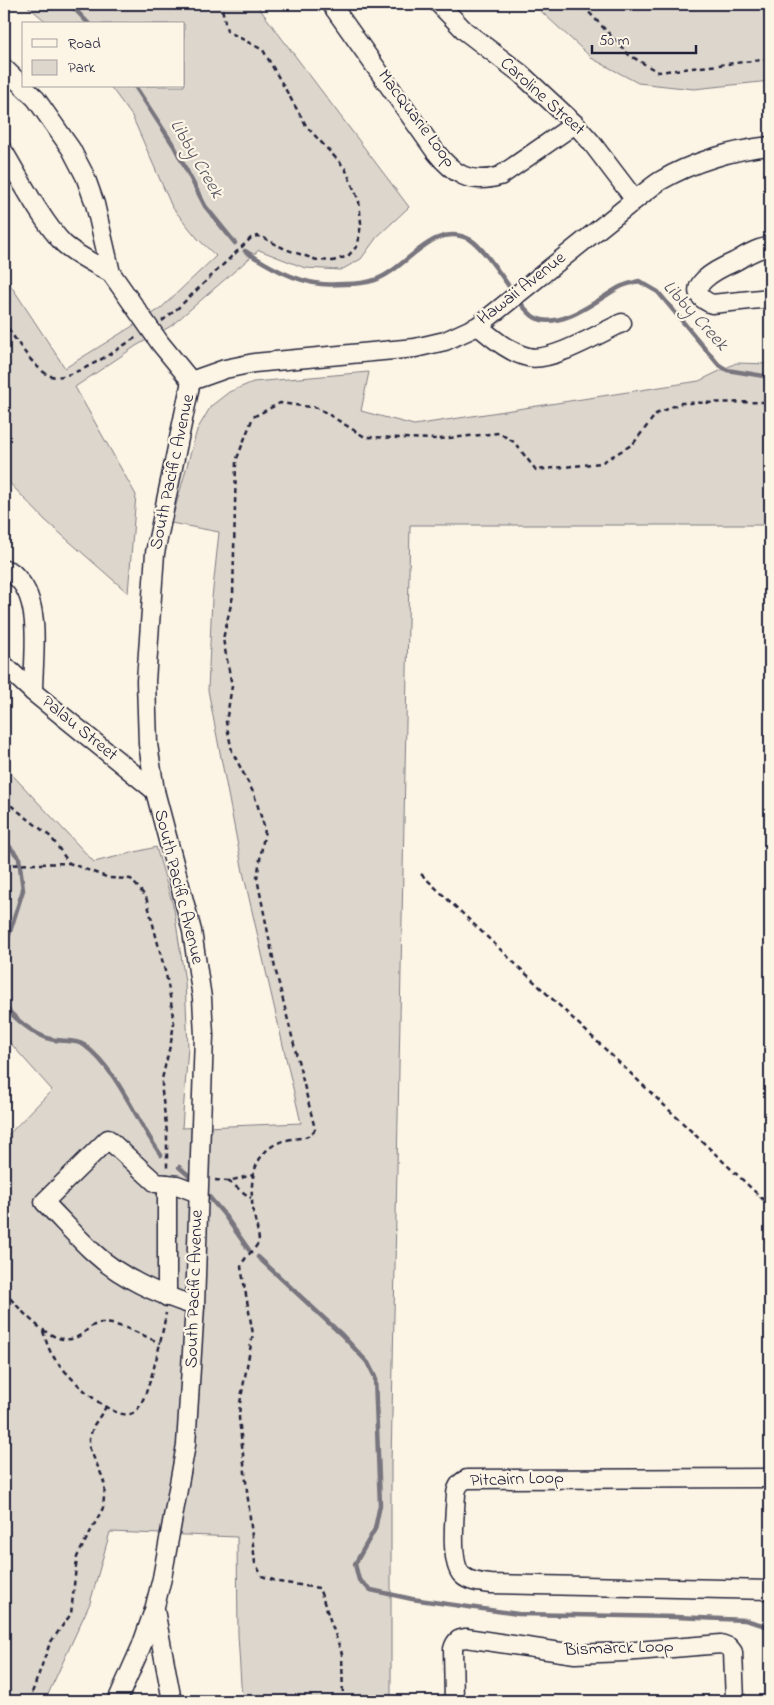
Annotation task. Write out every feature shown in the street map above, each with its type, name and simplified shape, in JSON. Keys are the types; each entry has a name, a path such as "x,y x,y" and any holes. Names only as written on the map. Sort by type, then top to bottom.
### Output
{"street":[{"name":"MacQuarie Loop","path":"331,4 435,151 457,173 478,180 500,176 575,124"},
{"name":"Caroline Street","path":"439,4 465,31 520,74 575,124 635,200"},
{"name":"South Pacific Avenue","path":"4,68 22,85"},
{"name":"South Pacific Avenue","path":"25,88 36,99 71,149 85,176 95,204 111,273 160,343 191,381 155,553 146,681 148,744 155,791 192,931 200,980 204,1035 195,1306 186,1445 162,1578 154,1610 141,1647 117,1701"},
{"name":"Hawaii Avenue","path":"191,381 225,369 254,363 415,348 445,341 478,326 660,181 700,163 728,154 770,146"},
{"name":"South Pacific Avenue","path":"4,152 51,227 64,243 82,257 111,273"},
{"path":"770,247 759,249 711,273 700,284 699,290 705,301 712,304 770,298"},
{"path":"478,326 501,344 516,352 529,357 540,358 560,352 622,323"},
{"path":"4,570 12,572 26,587 32,605 34,619 33,692"},
{"name":"Palau Street","path":"4,665 33,692 155,791"},
{"path":"195,1306 167,1305 110,1266 93,1252 44,1202 108,1139 151,1180 161,1184 198,1188"},
{"path":"167,1184 167,1305"},
{"name":"Pitcairn Loop","path":"770,1478 467,1479 460,1482 457,1487 454,1558 458,1570 463,1576 470,1580 486,1583 770,1590"},
{"path":"154,1610 172,1701"},
{"name":"Bismarck Loop","path":"454,1701 453,1649 455,1642 459,1638 575,1654 721,1644 730,1647 733,1652 735,1701"}],"path":[{"path":"4,321 36,366 51,376 64,376 99,361 173,313 251,238 262,237 285,249 317,260 333,261 348,256 358,245 361,223 359,201 345,168 306,127 263,50 227,31 221,4"},
{"path":"574,4 584,7 628,55 658,72 770,59"},
{"path":"343,1701 342,1654 318,1588 279,1582 262,1576 255,1563 239,1418 253,1334 241,1266 242,1262 258,1245 259,1241 252,1198 253,1175 261,1156 269,1147 279,1142 305,1137 312,1134 315,1129 274,968 256,878 265,829 254,794 232,751 226,722 232,686 223,640 233,596 236,461 253,417 280,403 318,408 365,437 440,439 498,433 514,442 536,470 601,463 633,444 656,414 681,403 770,402"},
{"path":"4,800 51,837 69,863"},
{"path":"4,866 69,863 109,878 131,879 146,897 167,979 174,1023 168,1059 162,1079 167,1133 167,1184"},
{"path":"421,874 770,1206"},
{"path":"252,1198 228,1181 253,1175"},
{"path":"4,1292 43,1331 64,1340 74,1338 100,1323 122,1328 160,1343"},
{"path":"43,1331 53,1357 74,1380 106,1407 124,1415 135,1413 140,1407 147,1390 160,1343 167,1305"},
{"path":"30,1701 50,1643 71,1614 76,1557 102,1508 105,1486 89,1447 89,1439 94,1425 106,1407"}],"green space":[{"path":"25,4 256,4 409,207 377,237 361,259 341,270 305,268 259,250 171,326 136,346 75,387 136,495 128,593 45,520 4,477 4,275 65,368 160,309 216,256 198,239 172,207 132,116 111,88 185,88 185,22 47,22"},
{"path":"533,4 770,4 770,81 694,89 638,83 593,59"},
{"path":"736,363 770,364 770,525 410,525 391,1464 391,1701 242,1701 238,1635 237,1537 110,1532 90,1603 45,1701 4,1701 4,1139 52,1090 4,1036 4,766 94,862 156,847 174,909 185,982 188,1047 182,1128 301,1123 243,872 208,690 212,598 219,532 171,523 197,430 211,406 229,392 253,382 369,372 361,411 414,425 699,381"}],"waterway":[{"name":"Libby Creek","path":"70,4 87,22"},
{"name":"Libby Creek","path":"136,88 174,146 205,206 235,243"},
{"name":"Libby Creek","path":"245,251 272,267 301,280 324,284 356,284 375,280 387,274 432,241 444,236 457,235 476,244 488,257 514,293"},
{"name":"Libby Creek","path":"518,300 534,317 544,320 555,320 579,312 620,287 639,281 658,292 718,364 727,370 770,377"},
{"path":"4,840 19,858 23,890 7,941 4,963"},
{"path":"4,1006 31,1030 50,1039 81,1043 96,1056 117,1082 161,1155"},
{"path":"179,1167 194,1180"},
{"path":"204,1191 223,1213 249,1250"},
{"path":"258,1257 342,1335 368,1363 375,1377 380,1505 375,1529 355,1564 359,1580 371,1590 412,1599 518,1614 745,1620 770,1627"}]}
